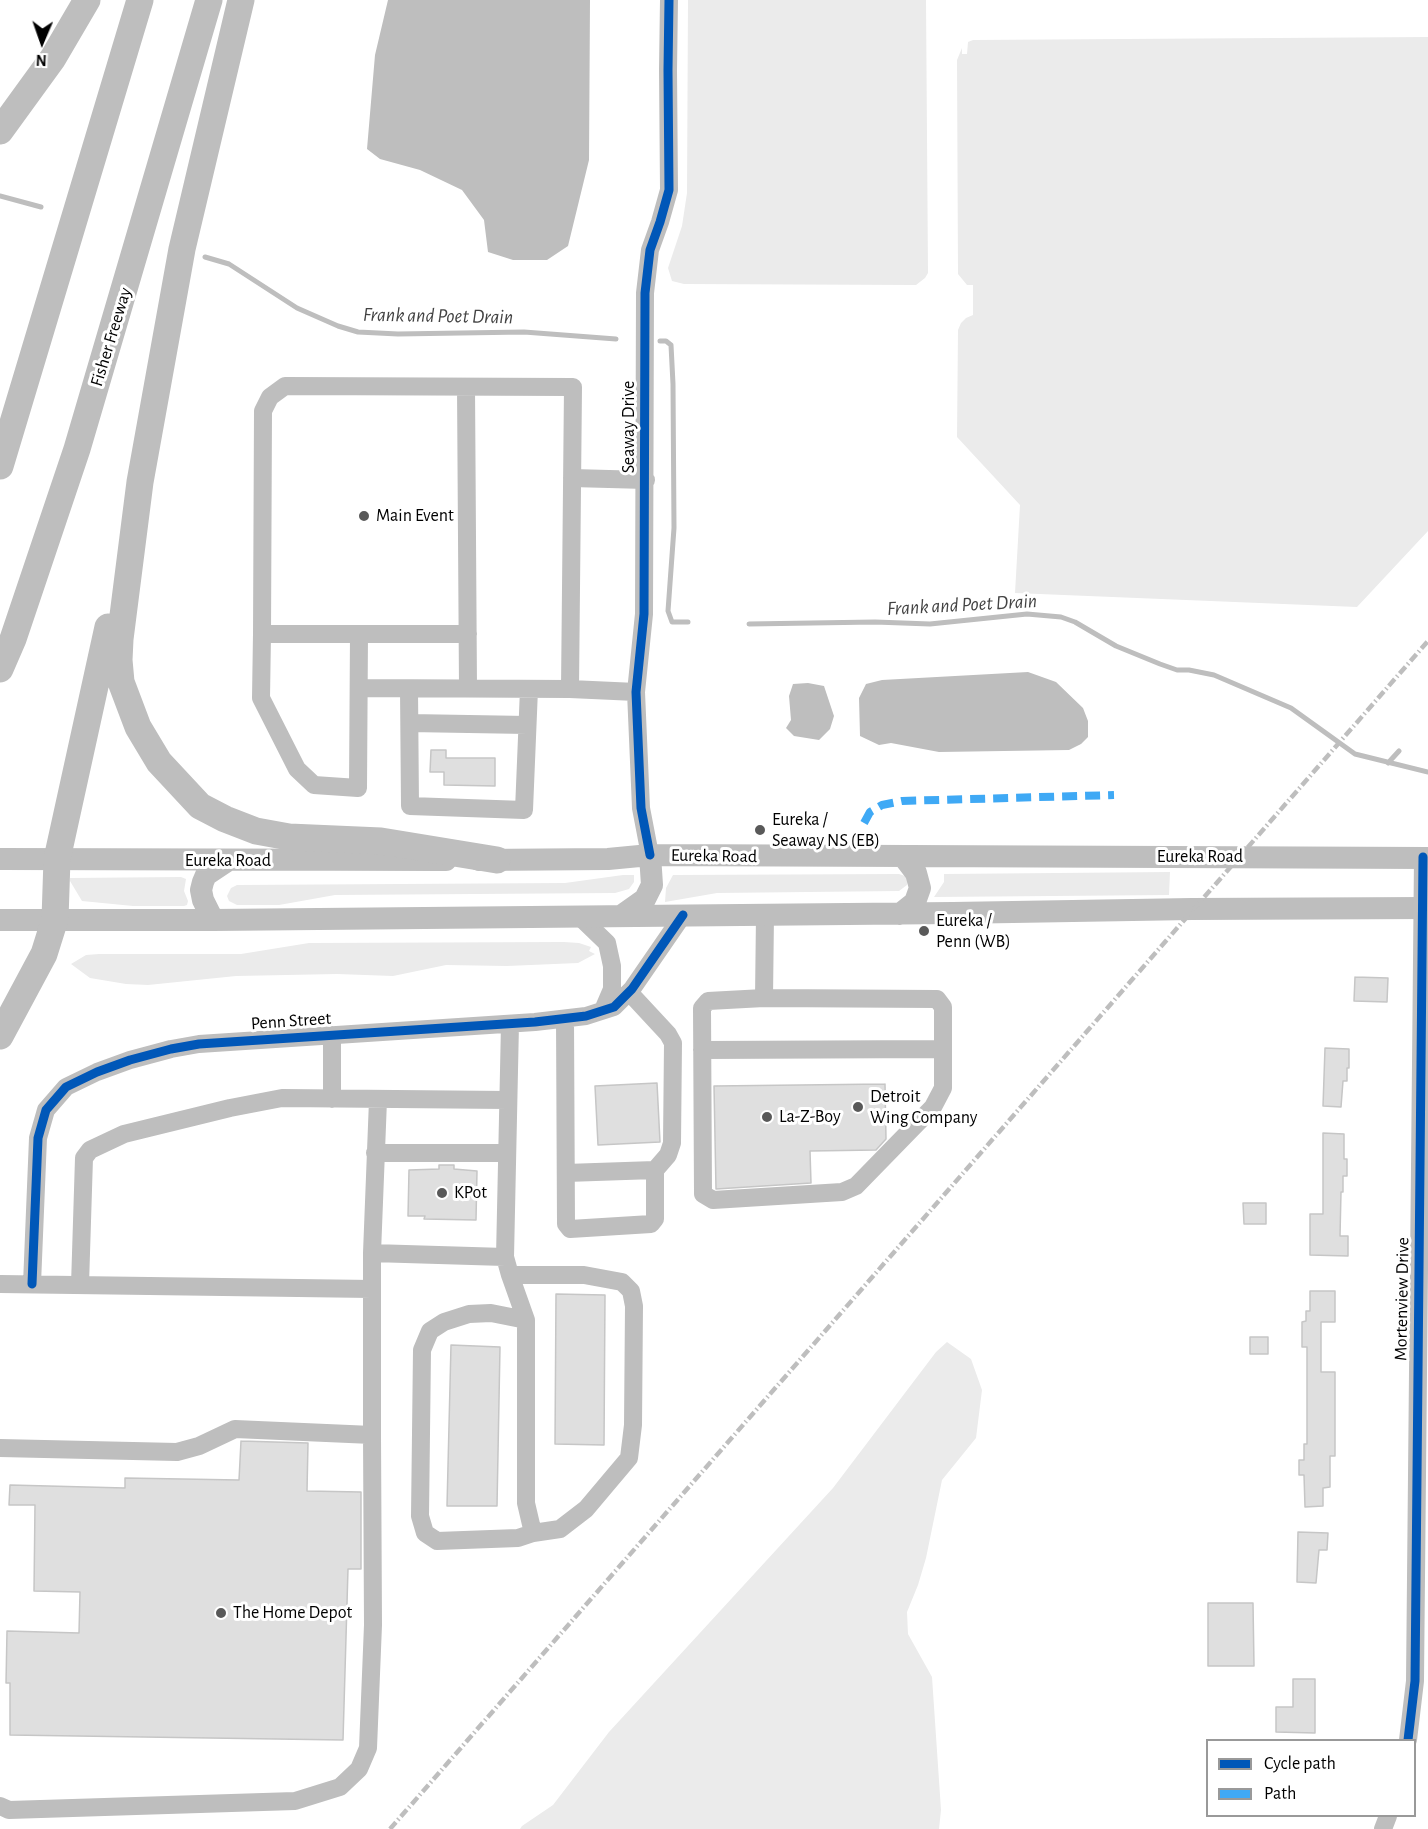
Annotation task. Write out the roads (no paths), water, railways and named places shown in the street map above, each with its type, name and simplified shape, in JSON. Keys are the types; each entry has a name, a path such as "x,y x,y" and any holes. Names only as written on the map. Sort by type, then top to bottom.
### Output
{"highway":[{"path":"0,131 52,58 87,0"},
{"path":"0,466 140,0"},
{"name":"Fisher Freeway","path":"0,669 13,639 77,448 209,0"},
{"path":"0,1036 45,954 55,919 57,859 140,482 182,249 241,0"},
{"path":"140,482 120,639 121,682 138,727 149,748 182,788 200,806 256,831 289,837 381,841 497,860"}],"main road":[{"name":"Eureka Road","path":"0,859 497,860 608,859 650,855 1426,858"},
{"path":"621,916 645,899 652,885 650,855"},
{"path":"900,914 915,902 920,888 916,873 903,856"},
{"path":"213,920 203,900 201,890 206,875 227,861"},
{"path":"0,920 1425,908"}],"street":[{"name":"Seaway Drive","path":"650,855 641,808 636,692 644,635 645,279 650,250 669,189 669,0"},
{"path":"359,634 358,788 314,785 297,769 261,698 263,411 270,397 285,386 573,387 570,689"},
{"path":"466,387 468,688"},
{"path":"572,478 646,480"},
{"path":"262,634 468,634"},
{"path":"359,688 570,689 636,692"},
{"path":"409,688 410,806 524,810 529,689"},
{"path":"410,723 527,725"},
{"name":"Mortenview Drive","path":"1408,1739 1415,1672 1426,858"},
{"name":"Penn Street","path":"32,1284 38,1138 46,1110 66,1087 130,1060 171,1048 199,1044 510,1024 586,1016 614,1007 629,992 683,915"},
{"path":"764,998 765,915"},
{"path":"579,916 607,943 612,966 612,989 603,1010"},
{"path":"565,1018 566,1224 570,1229 651,1224 655,1219 655,1170 668,1155 672,1143 673,1043 668,1034 629,992"},
{"path":"764,998 937,999 943,1006 943,1049 943,1088 933,1107 856,1186 842,1192 713,1200 703,1194 702,1008 708,1001 764,998"},
{"path":"510,1024 505,1257 526,1320 526,1503 533,1533"},
{"path":"332,1035 332,1099"},
{"path":"702,1050 943,1049"},
{"path":"80,1285 84,1158 90,1150 124,1134 230,1108 282,1098 508,1100"},
{"path":"0,1806 9,1810 295,1801 340,1788 359,1769 368,1748 374,1625 372,1253 378,1100"},
{"path":"375,1153 507,1153"},
{"path":"566,1173 655,1170"},
{"path":"372,1253 505,1257"},
{"path":"510,1275 585,1275 622,1282 631,1291 634,1306 633,1425 629,1458 586,1509 560,1529 518,1538 437,1541 425,1533 420,1516 422,1350 430,1331 444,1322 469,1314 491,1313 526,1320"},
{"path":"0,1284 372,1289"},
{"path":"0,1448 177,1452 199,1446 235,1429 372,1435"}],"waterway":[{"name":"Frank and Poet Drain","path":"0,196 41,207"},
{"name":"Frank and Poet Drain","path":"205,257 229,264 297,308 358,332 398,334 524,332 616,339"},
{"name":"Frank and Poet Drain","path":"660,341 666,341 671,345 673,384 674,528 668,611 672,622 688,622"},
{"name":"Frank and Poet Drain","path":"749,624 875,622 930,624 1027,614 1061,617 1075,622 1116,646 1160,664 1177,670 1214,675 1291,708 1355,754 1428,772"},
{"path":"1388,763 1399,751"}],"railway":[{"path":"390,1829 1428,641"}],"place":[{"name":"Main Event","path":"364,516"},
{"name":"Eureka / Seaway NS (EB)","path":"760,830"},
{"name":"Eureka / Penn (WB)","path":"924,931"},
{"name":"Detroit Wing Company","path":"858,1107"},
{"name":"La-Z-Boy","path":"767,1117"},
{"name":"KPot","path":"442,1193"},
{"name":"The Home Depot","path":"221,1613"}]}
